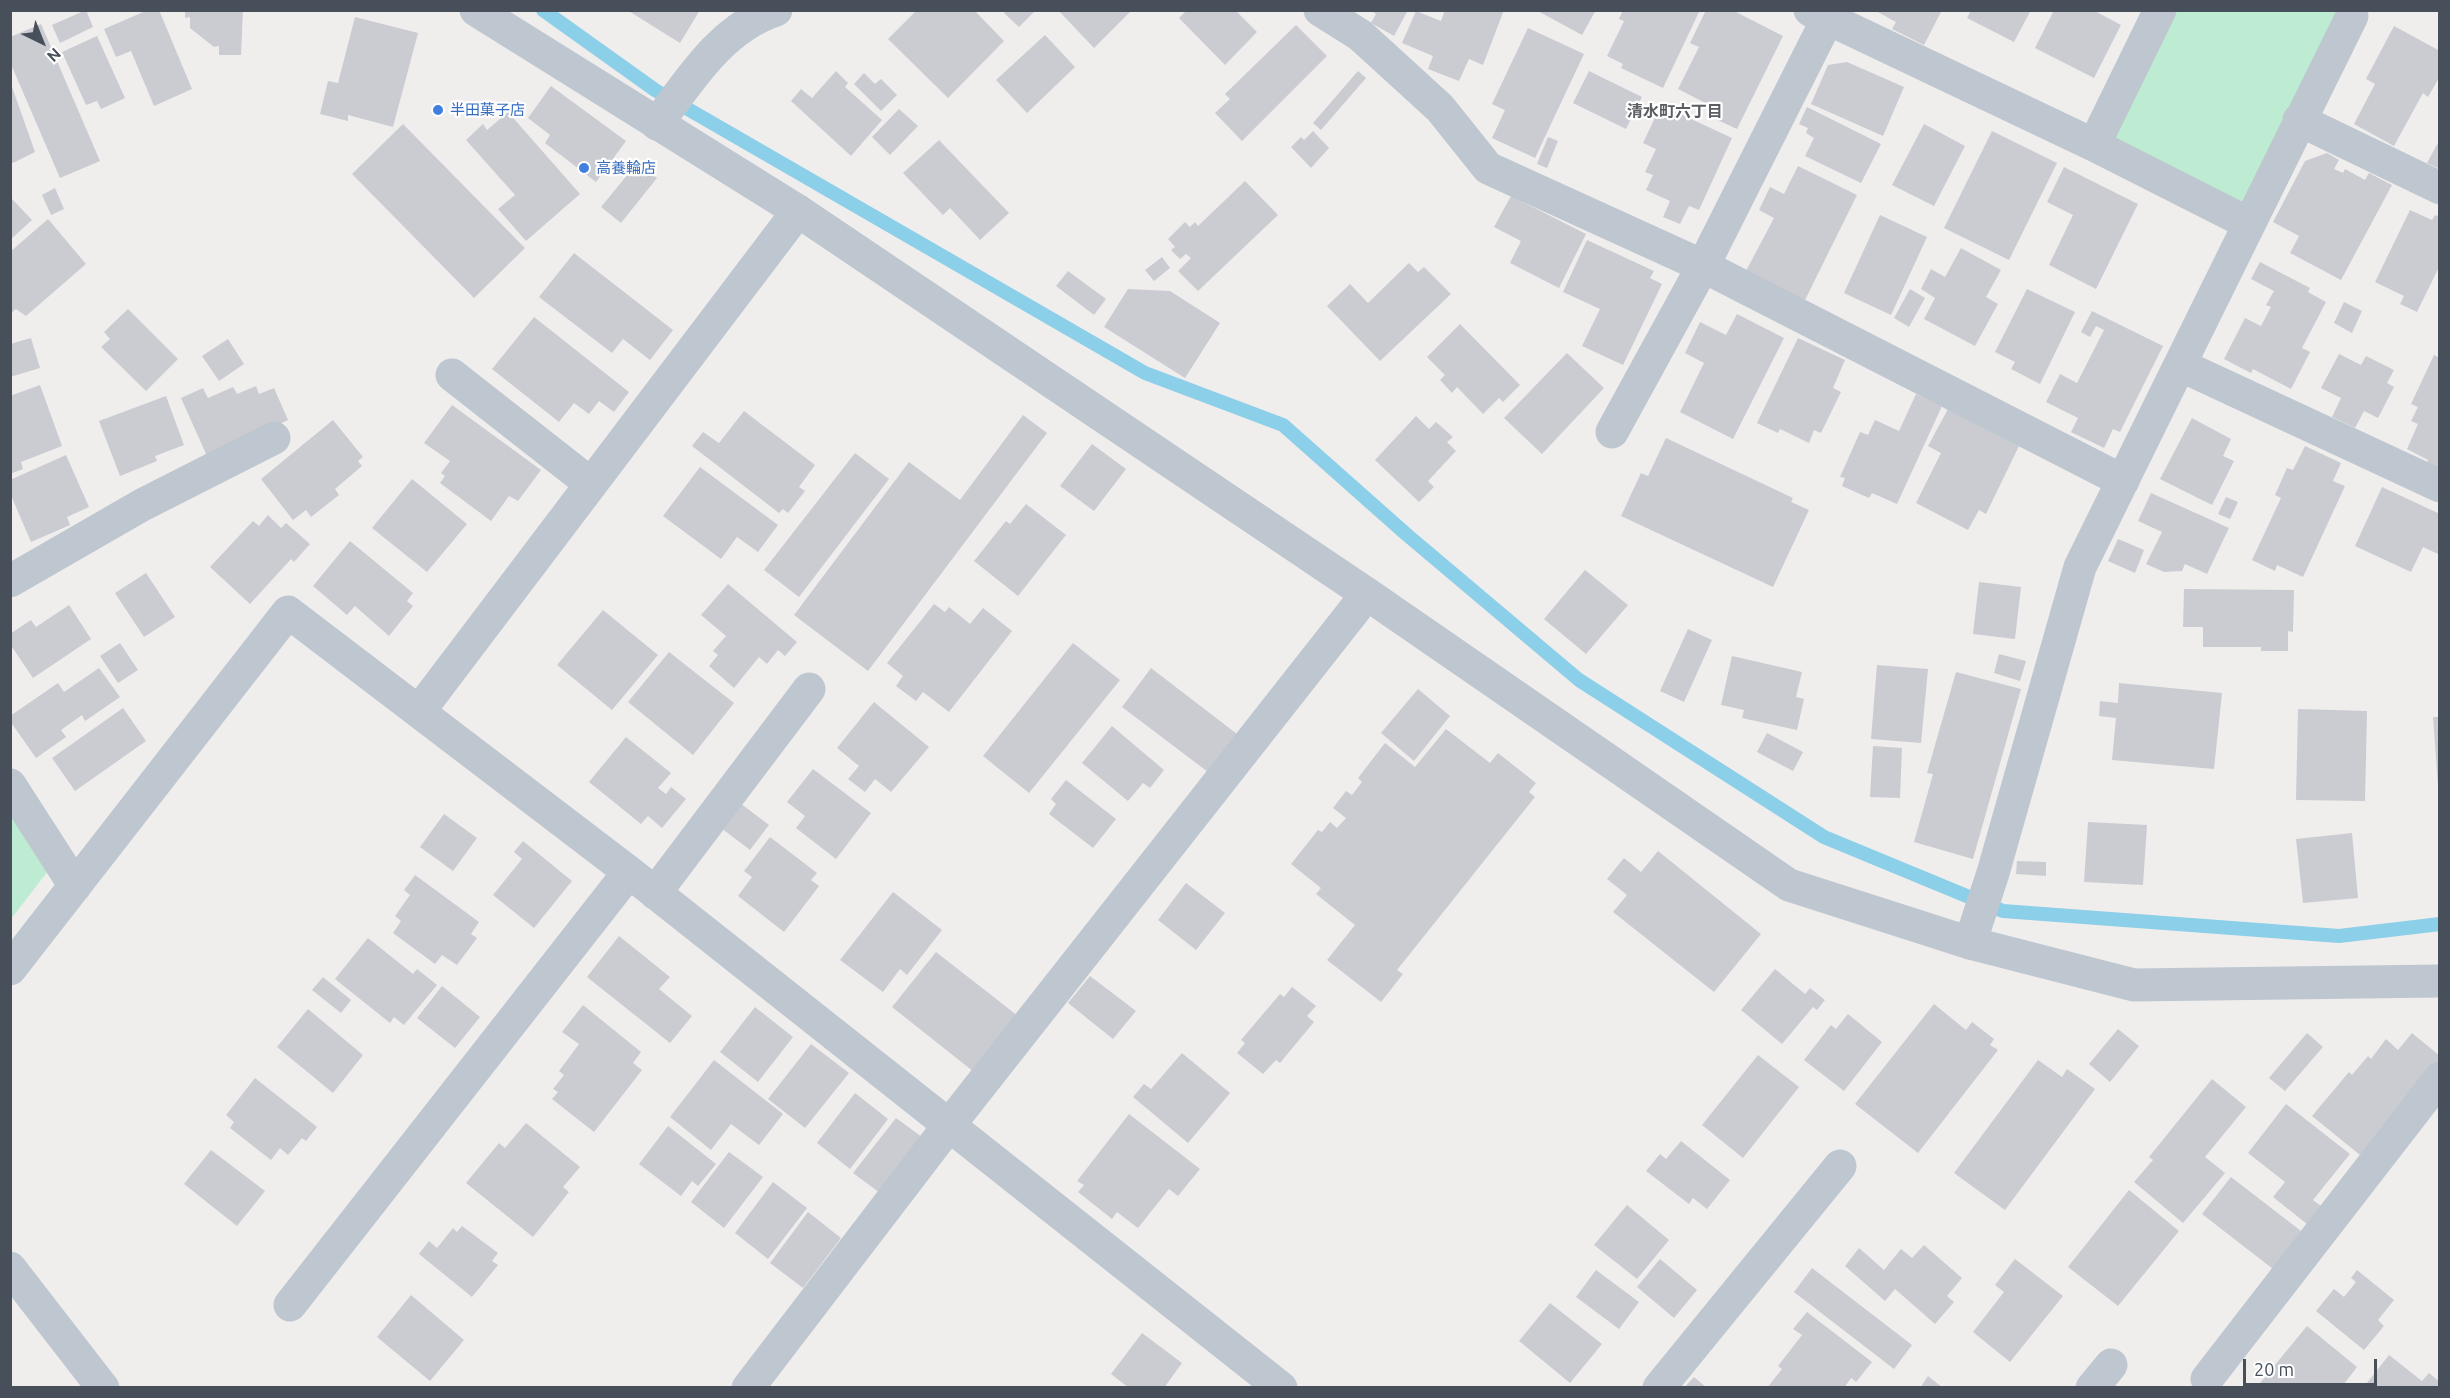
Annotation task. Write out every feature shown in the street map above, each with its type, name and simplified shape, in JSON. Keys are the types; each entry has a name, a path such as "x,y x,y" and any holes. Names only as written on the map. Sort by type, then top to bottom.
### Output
{"street":[{"path":"476,10 798,211 1367,594 1789,885 1970,943 2134,985 2439,981"},
{"path":"657,124 711,52 758,16 776,10"},
{"path":"1320,10 1360,35 1440,108 1488,168 1703,266 2123,481"},
{"path":"1612,432 1703,266 1824,14 2094,145 2248,223"},
{"path":"2094,145 2152,14"},
{"path":"1970,943 1993,873 2080,567 2352,16"},
{"path":"2300,120 2439,188"},
{"path":"420,710 798,211"},
{"path":"2180,365 2439,486"},
{"path":"452,375 591,484"},
{"path":"10,581 142,504 274,438"},
{"path":"748,1388 950,1124 1367,594"},
{"path":"10,969 288,612 420,710 950,1124 1262,1382"},
{"path":"656,894 809,689"},
{"path":"10,785 75,886"},
{"path":"290,1305 629,872"},
{"path":"2207,1379 2439,1078"},
{"path":"1659,1388 1840,1166"},
{"path":"10,1268 103,1388"}],"green space":[{"path":"2160,11 2354,11 2248,223 2094,145"},
{"path":"10,811 48,871 11,919 10,919"}],"building":[{"path":"86,10 93,27 60,43 52,25"},
{"path":"148,10 159,10 192,89 154,106 131,51 116,57 104,29"},
{"path":"185,10 243,10 241,55 219,55 219,46 214,47 190,28 190,17 185,18"},
{"path":"627,10 700,10 680,43"},
{"path":"917,10 974,10 1004,41 948,98 888,39"},
{"path":"1007,10 1036,10 1019,27 1004,13"},
{"path":"1058,10 1132,10 1094,48"},
{"path":"1187,10 1235,10 1257,32 1225,65 1179,18"},
{"path":"1370,10 1408,10 1394,36 1371,23 1376,14"},
{"path":"1445,10 1504,10 1483,65 1469,59 1459,81 1428,69 1433,56 1402,43 1416,11 1441,21"},
{"path":"1536,10 1596,10 1582,35"},
{"path":"1623,10 1700,10 1663,88 1621,68 1623,64 1607,56 1624,21 1619,19"},
{"path":"1706,10 1732,10 1783,36 1737,129 1711,117 1715,108 1678,89 1699,47 1690,43"},
{"path":"1874,10 1942,10 1924,45 1892,29 1896,22"},
{"path":"1971,10 2031,10 2014,42 1967,18"},
{"path":"2054,10 2093,10 2121,25 2094,78 2035,48"},
{"path":"355,17 418,33 393,127 348,115 348,121 320,114 328,81 338,83"},
{"path":"41,24 100,161 60,178 10,62 10,37"},
{"path":"1296,25 1327,56 1242,141 1215,113 1230,99 1225,94"},
{"path":"2394,26 2440,51 2440,76 2428,97 2423,93 2394,146 2354,124 2375,84 2366,79"},
{"path":"1528,28 1584,54 1535,158 1492,138 1505,110 1492,104"},
{"path":"1045,35 1075,67 1027,113 996,80"},
{"path":"97,36 125,98 101,109 97,101 86,105 62,52"},
{"path":"1847,62 1904,87 1883,136 1811,104 1828,65"},
{"path":"836,71 848,83 845,87 882,120 851,156 791,101 801,89 812,98"},
{"path":"1358,71 1366,78 1321,130 1313,123"},
{"path":"1589,71 1642,97 1626,129 1573,103"},
{"path":"864,73 875,84 881,79 897,95 881,111 854,84"},
{"path":"11,84 35,152 13,163 10,161"},
{"path":"551,86 626,141 596,182 545,143 550,135 528,118"},
{"path":"1661,105 1732,138 1699,210 1689,206 1680,224 1663,217 1670,201 1646,190 1653,175 1645,172 1656,149 1643,143"},
{"path":"1807,107 1881,144 1861,183 1805,156 1814,138 1806,133 1808,128 1799,124"},
{"path":"899,109 918,126 890,155 872,137"},
{"path":"508,112 580,194 526,241 498,209 515,195 466,140 483,124 487,130"},
{"path":"403,124 525,248 474,298 352,174"},
{"path":"1924,124 1965,146 1934,206 1892,185"},
{"path":"1313,131 1329,148 1311,168 1291,147 1301,137 1304,140"},
{"path":"1992,131 2057,163 2009,260 1944,228"},
{"path":"1548,137 1558,141 1547,168 1537,164"},
{"path":"2440,139 2440,169 2427,163"},
{"path":"939,140 1009,213 980,240 950,208 943,215 903,173"},
{"path":"2327,153 2339,160 2334,169 2343,173 2345,169 2365,180 2369,173 2392,185 2341,280 2290,253 2299,236 2273,222 2305,161"},
{"path":"637,163 657,178 621,223 601,207"},
{"path":"1798,166 1857,195 1805,300 1746,271 1774,218 1759,210 1770,187 1784,194"},
{"path":"2064,167 2138,204 2096,289 2049,265 2073,215 2047,202"},
{"path":"1245,181 1278,215 1198,291 1178,271 1191,258 1186,254 1180,259 1171,250 1175,247 1168,239 1185,222 1190,227 1195,222 1198,226"},
{"path":"55,188 64,209 51,215 42,195"},
{"path":"1511,196 1586,234 1559,288 1510,263 1521,241 1494,227"},
{"path":"12,199 32,220 10,240 10,201"},
{"path":"2410,210 2432,220 2435,215 2440,217 2440,265 2417,312 2400,304 2404,296 2375,282"},
{"path":"1880,215 1927,237 1891,315 1844,293"},
{"path":"48,219 86,264 26,316 16,309 10,314 10,252"},
{"path":"1587,240 1654,271 1650,278 1662,284 1623,365 1582,346 1600,309 1563,292"},
{"path":"1961,248 2001,270 1986,297 1998,304 1975,346 1924,319 1935,298 1921,289 1931,269 1945,277"},
{"path":"574,253 673,330 650,360 623,339 612,353 539,297"},
{"path":"1162,257 1170,268 1154,281 1145,270"},
{"path":"2260,262 2310,288 2308,292 2326,302 2302,348 2310,352 2291,389 2253,369 2251,373 2224,359 2245,318 2261,326 2271,307 2266,305 2274,291 2251,279"},
{"path":"1409,263 1418,272 1424,267 1451,294 1380,361 1327,306 1350,284 1368,303"},
{"path":"1068,271 1106,299 1094,315 1056,286"},
{"path":"1128,289 1170,291 1220,323 1185,378 1104,327"},
{"path":"1910,289 1925,298 1909,327 1894,318"},
{"path":"2027,289 2075,312 2040,384 2011,369 2015,362 1995,352"},
{"path":"2344,302 2362,311 2352,333 2334,323"},
{"path":"128,309 178,359 146,391 101,347 110,339 104,332"},
{"path":"2092,311 2163,346 2120,432 2113,429 2104,448 2071,432 2078,418 2046,402 2060,374 2077,383 2104,330 2096,326 2090,337 2081,332"},
{"path":"1737,314 1784,338 1733,439 1680,412 1704,363 1685,353 1700,322 1726,335"},
{"path":"534,317 629,392 614,412 599,401 589,414 574,403 559,422 492,369"},
{"path":"1460,324 1520,385 1503,402 1499,398 1483,414 1457,387 1452,393 1440,380 1445,375 1427,357"},
{"path":"31,338 40,368 10,377 10,344"},
{"path":"1798,338 1845,360 1833,388 1841,392 1821,433 1814,430 1809,443 1780,429 1778,433 1757,423"},
{"path":"228,339 244,364 219,381 202,356"},
{"path":"1567,353 1604,388 1542,454 1504,418"},
{"path":"2339,354 2361,365 2366,356 2394,370 2387,383 2394,387 2378,418 2364,411 2355,428 2332,417 2341,398 2321,388"},
{"path":"2434,355 2440,358 2440,473 2425,466 2428,460 2407,449 2418,424 2411,421 2418,407 2411,404"},
{"path":"40,385 62,446 21,462 23,469 10,474 10,396"},
{"path":"256,386 259,394 274,388 288,420 207,456 181,398 203,388 208,398 233,387 237,394"},
{"path":"1916,394 1942,406 1897,504 1872,493 1869,498 1842,486 1845,478 1840,477 1860,432 1868,435 1875,420 1899,431"},
{"path":"166,396 184,445 155,456 157,461 120,476 99,421"},
{"path":"452,405 541,470 518,501 509,496 491,521 440,483 445,476 441,473 450,461 424,443"},
{"path":"1948,409 2019,446 1986,514 1979,510 1968,530 1916,503 1941,453 1928,446"},
{"path":"744,411 815,465 799,487 805,491 788,513 783,509 779,513 692,446 703,432 719,443"},
{"path":"1023,415 1047,433 868,671 794,615 909,462 960,500"},
{"path":"1416,416 1429,429 1436,422 1453,437 1447,442 1456,451 1428,481 1434,487 1419,502 1375,460"},
{"path":"2192,418 2231,439 2223,456 2234,461 2212,505 2160,479"},
{"path":"333,420 363,457 358,461 362,466 335,489 339,495 311,517 306,510 293,520 261,479"},
{"path":"1666,438 1793,498 1791,502 1809,510 1773,587 1621,516 1641,473 1648,476"},
{"path":"1092,444 1126,469 1094,511 1060,486"},
{"path":"2305,446 2341,463 2333,481 2345,486 2303,577 2277,565 2275,571 2252,560 2281,498 2275,495 2287,468 2293,470"},
{"path":"855,453 889,479 799,597 764,570"},
{"path":"66,455 89,507 67,517 70,525 31,542 10,493 10,480"},
{"path":"700,467 778,525 758,552 737,537 721,559 663,516"},
{"path":"412,479 467,524 427,572 372,528"},
{"path":"2382,487 2440,514 2440,555 2423,547 2411,572 2355,546"},
{"path":"2151,493 2229,528 2207,574 2185,564 2182,571 2164,572 2146,564 2162,532 2138,521"},
{"path":"2226,497 2238,502 2230,519 2218,514"},
{"path":"1026,504 1066,535 1018,596 974,561 1006,521 1010,524"},
{"path":"268,515 281,528 286,523 310,544 294,562 291,559 250,604 210,567 253,521 259,526"},
{"path":"2118,539 2144,550 2135,573 2108,561"},
{"path":"350,541 413,593 407,601 413,606 389,636 355,606 347,615 313,586"},
{"path":"1585,570 1628,605 1586,654 1544,619"},
{"path":"146,573 175,617 144,637 115,593"},
{"path":"1979,582 2021,587 2015,639 1973,634"},
{"path":"728,584 797,642 785,656 778,650 767,664 759,657 734,688 709,666 718,655 713,651 726,636 701,615"},
{"path":"2184,589 2294,590 2293,632 2288,631 2288,651 2261,651 2261,647 2203,647 2203,627 2183,627"},
{"path":"934,604 945,612 949,607 970,624 983,608 1012,631 949,712 923,692 916,701 896,686 903,676 887,663"},
{"path":"69,605 91,639 33,678 10,644 10,634 31,620 36,627"},
{"path":"603,610 658,655 612,710 557,665"},
{"path":"1688,629 1712,640 1684,702 1660,691"},
{"path":"120,643 138,670 118,683 100,656"},
{"path":"1073,643 1120,680 1029,793 983,756"},
{"path":"669,652 734,703 693,755 628,702"},
{"path":"1999,654 2026,661 2020,681 1994,673"},
{"path":"1732,656 1802,672 1796,697 1804,699 1797,730 1742,718 1744,710 1721,705"},
{"path":"1877,665 1928,669 1921,743 1871,739"},
{"path":"99,668 120,697 85,721 82,715 61,730 66,737 36,758 10,721 10,716 58,683 64,692"},
{"path":"1151,668 1237,734 1208,772 1122,707"},
{"path":"1956,672 2021,689 1973,859 1914,842 1933,774 1927,773"},
{"path":"2119,683 2222,693 2214,769 2112,760 2116,718 2099,716 2100,701 2118,703"},
{"path":"1418,689 1450,716 1414,761 1381,733"},
{"path":"874,702 929,747 891,792 875,779 865,792 848,779 859,766 837,748"},
{"path":"123,708 146,741 75,791 52,758"},
{"path":"2298,709 2367,711 2365,801 2296,800"},
{"path":"2433,717 2440,717 2440,786 2438,786"},
{"path":"1112,726 1164,770 1150,788 1143,783 1128,801 1082,763"},
{"path":"1446,729 1490,763 1498,753 1536,783 1529,792 1535,797 1397,970 1403,974 1381,1002 1327,960 1355,925 1316,894 1321,888 1291,864 1318,830 1322,832 1330,822 1337,828 1346,818 1333,808 1346,791 1352,795 1362,782 1358,778 1385,743 1415,767"},
{"path":"1767,733 1803,752 1793,771 1757,752"},
{"path":"626,737 671,773 658,788 666,794 671,787 686,799 662,828 648,816 641,824 589,782"},
{"path":"1873,746 1902,748 1900,798 1870,797"},
{"path":"813,769 871,813 836,859 796,828 805,816 787,802"},
{"path":"1066,780 1116,819 1093,848 1049,814 1056,804 1051,799"},
{"path":"740,803 769,825 750,850 721,828"},
{"path":"444,814 477,838 453,871 420,847"},
{"path":"2088,822 2147,825 2143,885 2084,882"},
{"path":"2352,833 2358,898 2303,903 2296,839"},
{"path":"770,837 817,873 811,880 819,886 784,932 738,896 752,877 744,871"},
{"path":"523,841 572,881 534,928 493,895 522,859 514,852"},
{"path":"1658,851 1761,934 1714,992 1613,912 1627,895 1607,879 1624,858 1641,872"},
{"path":"2017,861 2046,862 2046,876 2016,874"},
{"path":"415,875 479,922 471,934 477,938 457,965 442,955 435,964 393,933 401,921 395,916 410,895 404,890"},
{"path":"1186,883 1225,913 1196,950 1158,920"},
{"path":"893,892 942,930 907,975 900,969 883,992 840,960"},
{"path":"619,936 670,977 659,989 692,1016 670,1043 587,977"},
{"path":"368,938 413,974 417,969 437,985 404,1025 394,1017 390,1023 335,979"},
{"path":"936,952 1018,1016 974,1072 892,1007"},
{"path":"1775,969 1805,994 1810,988 1825,1000 1817,1010 1813,1007 1782,1044 1741,1010"},
{"path":"1090,976 1136,1011 1113,1039 1068,1003"},
{"path":"323,977 351,1000 341,1013 312,990"},
{"path":"442,986 480,1017 455,1048 417,1018"},
{"path":"1292,987 1316,1006 1307,1016 1314,1022 1280,1063 1276,1060 1263,1074 1237,1053 1245,1043 1241,1040 1280,994 1284,997"},
{"path":"1934,1004 1966,1030 1972,1022 1994,1039 1990,1045 1998,1050 1918,1153 1855,1104"},
{"path":"583,1005 641,1052 633,1063 642,1070 594,1132 552,1099 558,1092 553,1089 564,1075 559,1071 579,1044 562,1032"},
{"path":"755,1007 793,1037 758,1082 720,1052"},
{"path":"308,1009 363,1055 333,1093 277,1047"},
{"path":"1848,1014 1882,1042 1844,1091 1804,1060 1831,1025 1836,1029"},
{"path":"2118,1029 2139,1046 2110,1082 2089,1064"},
{"path":"2307,1033 2323,1047 2285,1091 2269,1078"},
{"path":"2412,1033 2440,1056 2440,1059 2360,1155 2312,1116 2349,1072 2352,1075 2368,1056 2371,1059 2386,1039 2398,1050"},
{"path":"811,1044 849,1073 805,1128 768,1099"},
{"path":"1182,1053 1230,1093 1188,1143 1133,1097 1144,1084 1151,1089"},
{"path":"1758,1055 1799,1087 1743,1158 1702,1125"},
{"path":"714,1060 783,1114 759,1145 731,1124 711,1150 670,1117"},
{"path":"2038,1060 2062,1077 2067,1069 2095,1089 2005,1210 1954,1173"},
{"path":"255,1078 317,1127 306,1141 302,1138 288,1155 280,1148 271,1160 230,1128 234,1122 226,1115"},
{"path":"2212,1079 2246,1107 2205,1157 2225,1173 2183,1223 2134,1182 2153,1160 2149,1157"},
{"path":"855,1093 888,1119 850,1169 817,1143"},
{"path":"2286,1104 2350,1154 2313,1200 2321,1206 2307,1224 2273,1197 2285,1182 2248,1153"},
{"path":"1129,1114 1200,1169 1178,1196 1169,1189 1138,1228 1117,1212 1112,1219 1078,1192 1084,1185 1077,1181"},
{"path":"896,1118 922,1137 880,1193 853,1173"},
{"path":"526,1123 580,1167 563,1187 569,1192 533,1237 466,1183 499,1143 505,1148"},
{"path":"668,1126 716,1164 698,1186 692,1181 681,1196 639,1164"},
{"path":"1681,1141 1730,1180 1707,1209 1693,1198 1689,1204 1646,1171 1660,1154 1666,1159"},
{"path":"211,1150 265,1191 237,1226 184,1184"},
{"path":"729,1152 763,1177 724,1228 691,1202"},
{"path":"2231,1177 2301,1231 2273,1269 2202,1214"},
{"path":"773,1182 807,1208 768,1259 735,1233"},
{"path":"2129,1190 2179,1231 2118,1306 2068,1267"},
{"path":"1627,1205 1669,1240 1637,1279 1594,1245"},
{"path":"808,1212 841,1238 803,1288 770,1263"},
{"path":"462,1226 498,1253 492,1261 498,1265 472,1297 419,1254 429,1241 437,1248 453,1228 457,1232"},
{"path":"1924,1245 1962,1278 1947,1296 1954,1302 1935,1324 1895,1289 1885,1301 1845,1266 1859,1248 1884,1270 1901,1249 1912,1258"},
{"path":"1660,1259 1697,1290 1674,1318 1637,1287"},
{"path":"2015,1259 2063,1296 2010,1362 1973,1332 2004,1292 1995,1285"},
{"path":"1812,1268 1912,1345 1894,1369 1794,1292"},
{"path":"1596,1270 1639,1302 1619,1329 1576,1297"},
{"path":"2357,1270 2394,1300 2378,1320 2384,1326 2364,1350 2316,1311 2334,1289 2344,1297 2356,1282 2351,1278"},
{"path":"411,1295 464,1340 430,1381 377,1337"},
{"path":"1550,1303 1602,1344 1570,1383 1519,1341"},
{"path":"1807,1312 1872,1362 1856,1382 1851,1378 1844,1388 1767,1388 1782,1369 1778,1366 1802,1335 1793,1329"},
{"path":"2307,1326 2357,1367 2341,1388 2256,1388"},
{"path":"1142,1333 1182,1363 1164,1388 1129,1388 1111,1374"},
{"path":"2389,1355 2422,1381 2429,1373 2440,1382 2440,1388 2363,1388"},
{"path":"1928,1376 1943,1388 1920,1388"},
{"path":"1694,1377 1707,1388 1684,1388"}],"waterway":[{"path":"543,10 655,90 1145,373 1283,425 1406,534 1579,680 1824,837 2003,911 2339,936 2440,924"}],"place":[{"name":"半田菓子店","path":"438,110"},
{"name":"高養輪店","path":"584,168"}],"district":[{"name":"清水町六丁目","path":"1675,112"}]}
